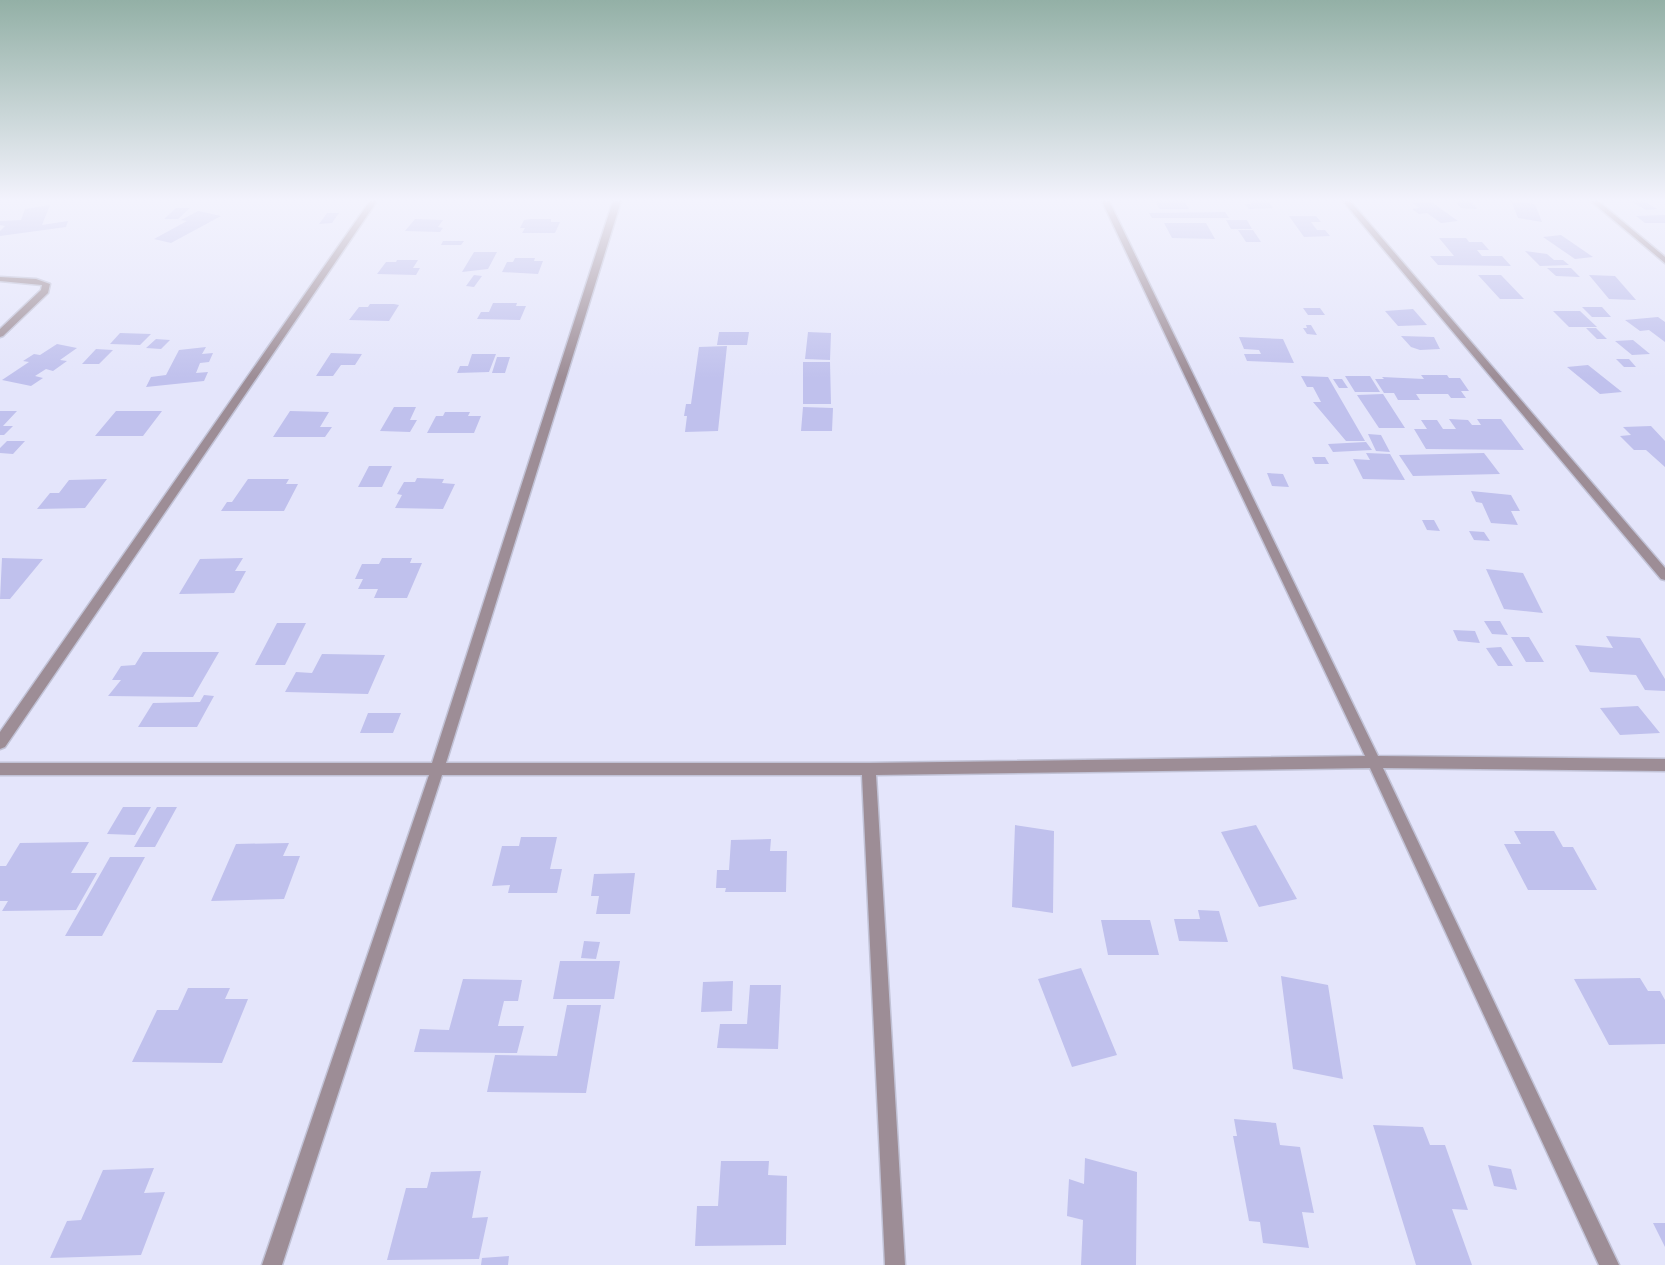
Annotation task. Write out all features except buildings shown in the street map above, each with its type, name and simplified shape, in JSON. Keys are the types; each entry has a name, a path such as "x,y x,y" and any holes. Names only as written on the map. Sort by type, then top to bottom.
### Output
{"street":[{"path":"0,743 333,260"},
{"path":"272,1265 437,770 598,260"},
{"path":"1133,260 1374,762 1609,1265"},
{"path":"1396,260 1665,576"},
{"path":"0,279 36,280 46,284 45,291 0,334"},
{"path":"0,769 869,769 1374,762 1665,765"},
{"path":"869,769 895,1265"}]}
